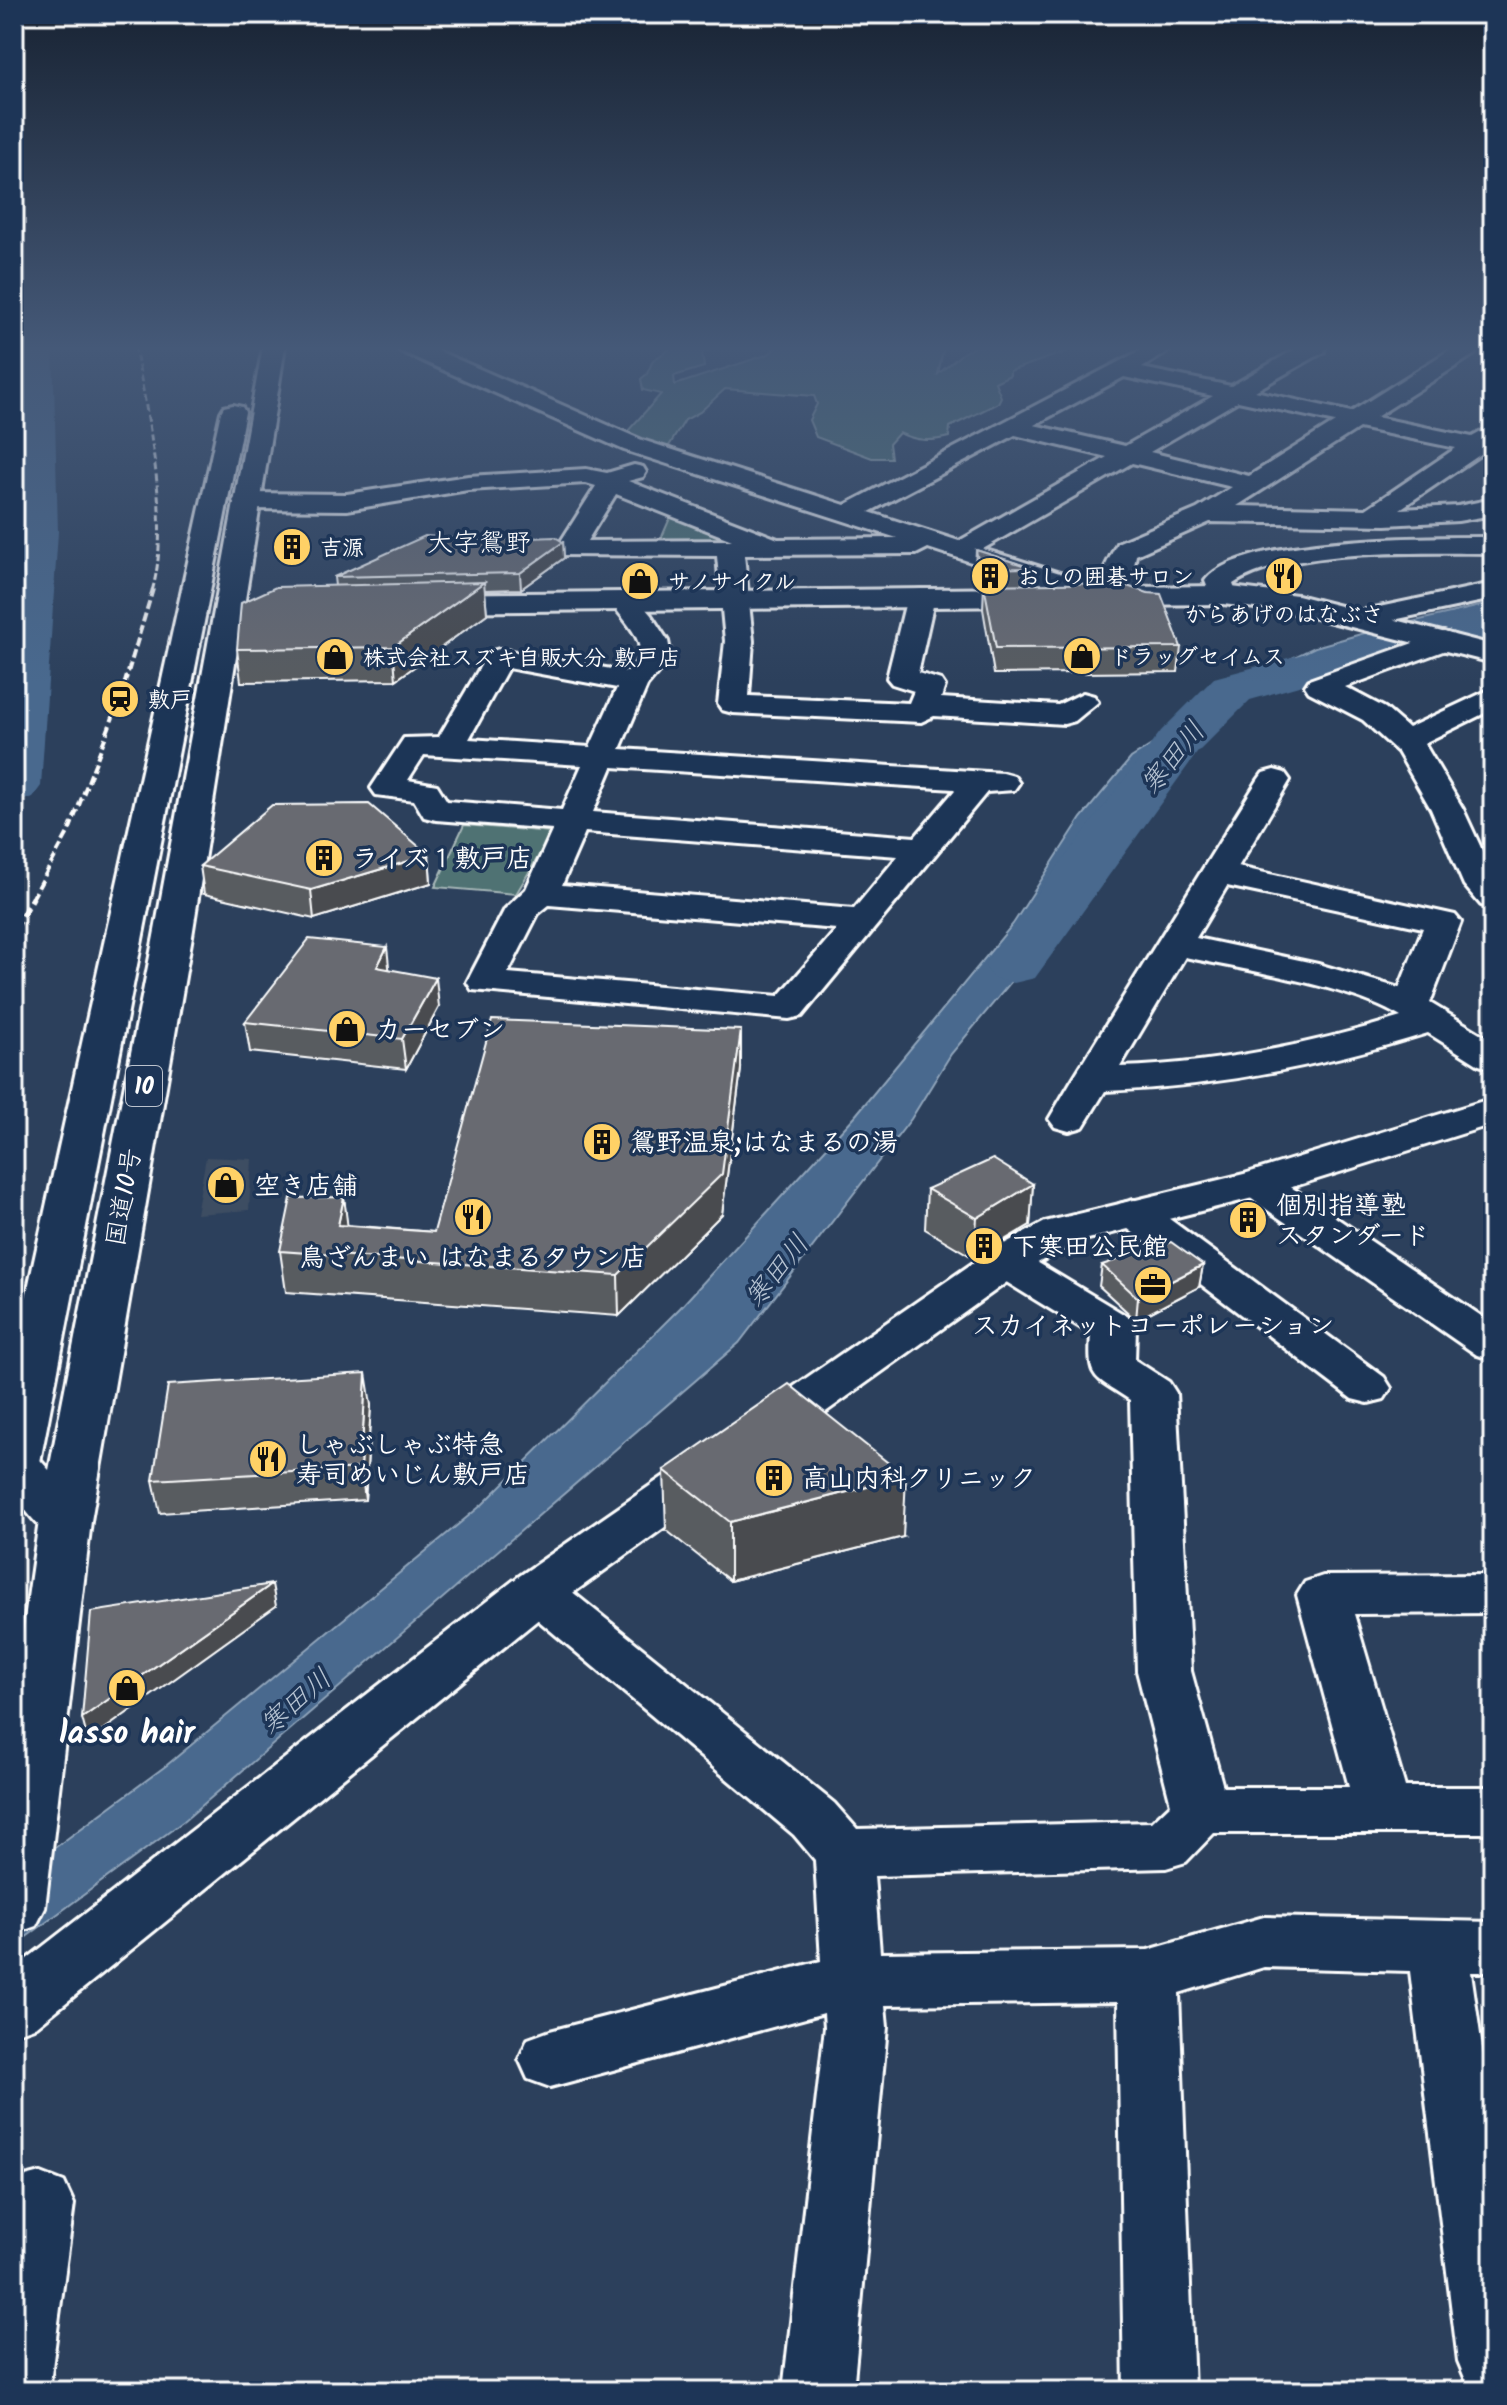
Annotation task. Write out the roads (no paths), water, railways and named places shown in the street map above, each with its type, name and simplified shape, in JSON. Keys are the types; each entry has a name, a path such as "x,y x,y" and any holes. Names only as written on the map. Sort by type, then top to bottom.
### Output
{"main road":[{"name":"国道10号","path":"14,1464 226,608 238,458"},
{"name":"国道10号","path":"14,1908 24,1827 29,1682 65,1521 173,936 254,458"},
{"path":"399,604 1223,595 1281,600 1493,654"},
{"path":"14,2006 537,1591 1005,1262 1061,1232 1258,1184 1493,1111"},
{"path":"14,1464 65,1521"}],"street":[{"path":"676,458 617,477 569,549 951,547 1121,458"},
{"path":"678,458 951,547 1114,595 1121,581 1121,554 1138,541 1206,514 1294,458"},
{"path":"848,513 953,458"},
{"path":"1146,458 1253,484"},
{"path":"1374,516 1463,458"},
{"path":"246,501 347,502 468,483 571,476 597,478 777,548"},
{"path":"1206,514 1374,516 1467,512 1493,507"},
{"path":"1223,595 1219,581 1226,574 1261,562 1346,551 1493,545"},
{"path":"730,548 739,641 733,704 921,713 930,686 902,678 921,597"},
{"path":"1367,621 1493,591"},
{"path":"623,600 649,634 657,651 653,666 634,682 541,894 523,909 485,982 789,1008 972,790 963,780"},
{"path":"1444,641 1320,686 1374,714 1411,747 1447,809 1481,885 1493,898"},
{"path":"449,747 499,658 634,682"},
{"path":"1405,741 1493,697"},
{"path":"923,706 1064,715 1083,702"},
{"path":"923,848 436,810 426,792 387,788 415,745 1003,783"},
{"path":"1069,1119 1274,780"},
{"path":"1092,1080 1187,1076 1285,1061 1377,1038 1421,1014 1443,922 1217,873"},
{"path":"541,894 862,920"},
{"path":"1174,944 1318,975 1401,1001 1493,1057"},
{"path":"1258,1184 1493,1345"},
{"path":"1134,1213 1368,1388"},
{"path":"1005,1262 1114,1328 1112,1366 1153,1393 1164,1671 1201,1810"},
{"path":"537,1591 814,1819 843,1853 856,2027 818,2391"},
{"path":"1383,1810 1323,1595 1493,1594"},
{"path":"843,1853 1166,1845 1201,1810 1493,1810"},
{"path":"550,2059 852,1979 1148,1976 1264,1942 1465,1946 1493,2361"},
{"path":"1148,1976 1159,2391"},
{"path":"14,2211 41,2204 14,2390"}],"water":[{"path":"1493,603 1493,621 1320,655 1254,679 1148,761 1079,846 1070,905 1056,928 951,1054 911,1119 739,1343 184,1821 14,1946 14,1878 167,1765 483,1504 680,1308 855,1116 1013,924 1081,818 1131,758 1193,719 1234,680 1244,675 1282,663 1315,647"}],"waterway":[{"path":"14,786 36,532 36,458"},
{"name":"寒田川","path":"1014,965 1179,742 1232,689 1398,643 1493,622"}],"railway":[{"path":"152,591 158,564 159,534 154,458"},
{"path":"32,899 69,831 120,699 153,589"},
{"path":"14,931 33,897"}],"place":[{"name":"吉源","path":"292,547"},
{"name":"おしの囲碁サロン","path":"990,576"},
{"name":"からあげのはなぶさ","path":"1284,576"},
{"name":"サノサイクル","path":"640,581"},
{"name":"ドラッグセイムス","path":"1082,656"},
{"name":"株式会社スズキ自販大分 敷戸店","path":"335,657"},
{"name":"敷戸","path":"120,699"},
{"name":"ライズ１敷戸店","path":"324,858"},
{"name":"カーセブン","path":"347,1029"},
{"name":"鴛野温泉;はなまるの湯","path":"602,1142"},
{"name":"空き店舗","path":"226,1185"},
{"name":"鳥ざんまい はなまるタウン店","path":"473,1217"},
{"name":"個別指導塾 スタンダード","path":"1248,1220"},
{"name":"下寒田公民館","path":"984,1246"},
{"name":"スカイネットコーポレーション","path":"1153,1285"},
{"name":"しゃぶしゃぶ特急 寿司めいじん敷戸店","path":"268,1459"},
{"name":"高山内科クリニック","path":"774,1478"},
{"name":"lasso hair","path":"127,1688"}],"district":[{"name":"大字鴛野","path":"479,542"}]}
